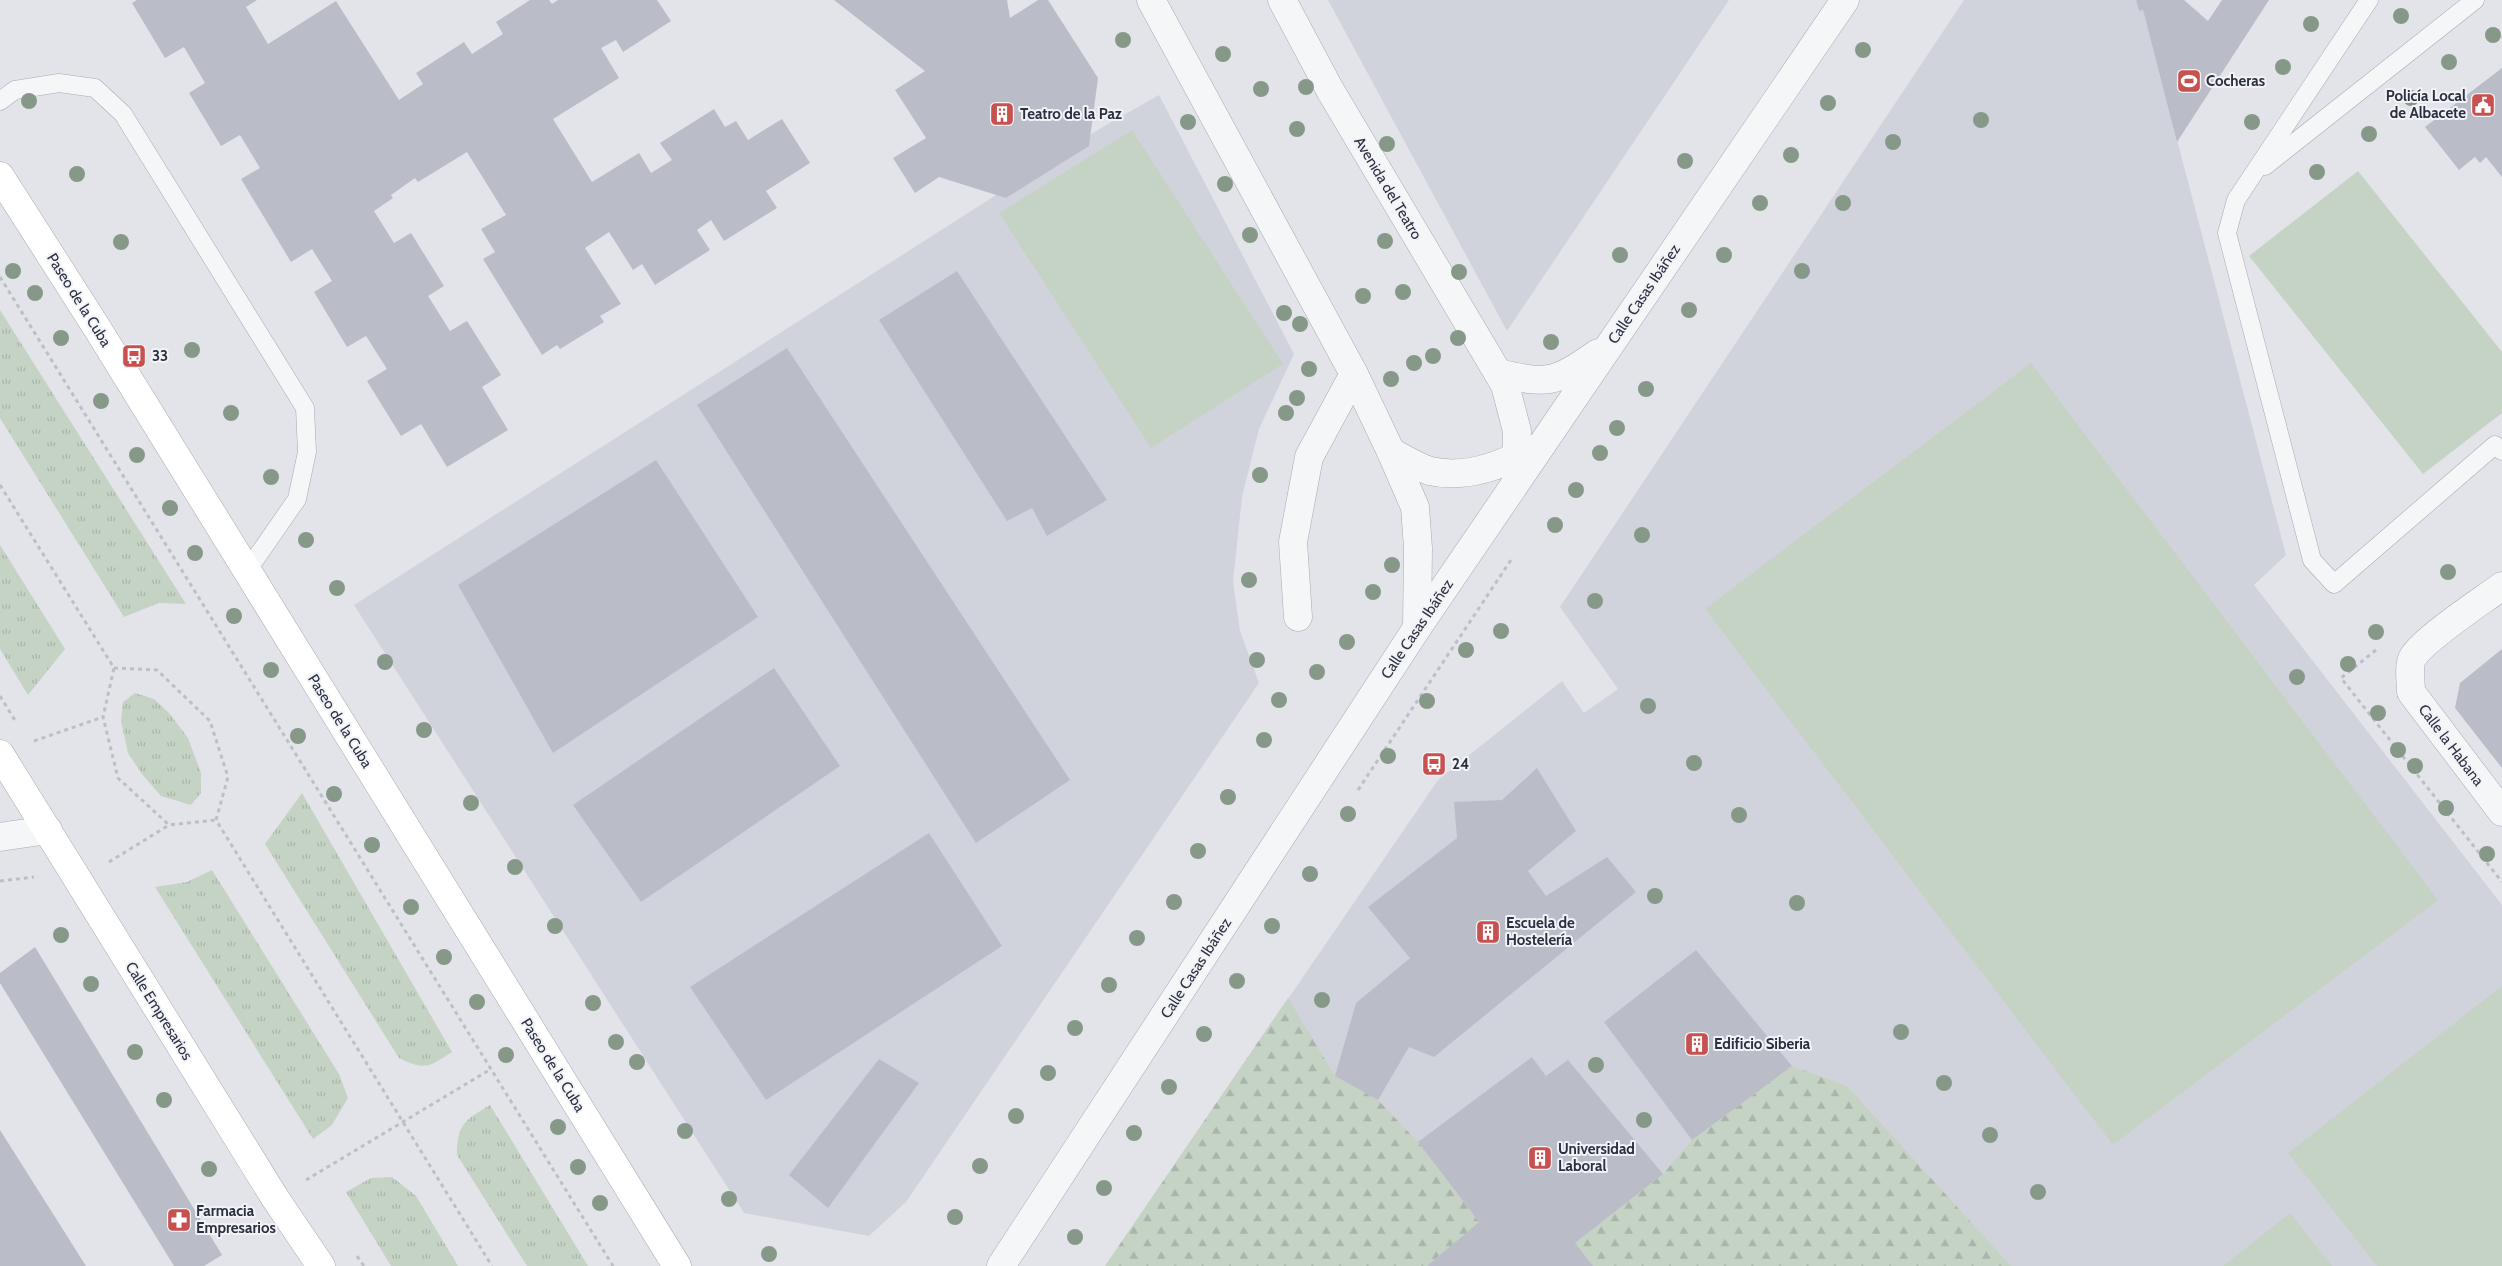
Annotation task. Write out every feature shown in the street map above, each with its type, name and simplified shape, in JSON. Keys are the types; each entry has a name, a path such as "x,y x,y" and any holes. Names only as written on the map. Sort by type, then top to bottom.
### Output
{"main road":[{"name":"Paseo de la Cuba","path":"0,176 247,570 677,1266"},
{"name":"Calle Empresarios","path":"1,756 275,1198 321,1266"}],"street":[{"path":"1151,0 1354,374 1391,452 1414,508 1418,548 1417,628"},
{"name":"Avenida del Teatro","path":"1282,0 1330,90 1505,385 1518,431 1516,470"},
{"name":"Calle Casas Ibáñez","path":"1002,1266 1417,628 1516,470 1544,442 1845,0"},
{"path":"1498,373 1529,380 1550,380 1573,370 1610,344"},
{"path":"1298,617 1293,542 1309,457 1354,374"},
{"path":"1391,452 1429,470 1460,473 1489,468 1516,470"},
{"name":"Calle la Habana","path":"2502,586 2427,643 2412,658 2410,676 2411,692 2415,698 2502,812"},
{"path":"0,837 48,830"}],"lane":[{"path":"2369,0 2236,200 2227,233 2312,560 2334,584 2495,445 2502,451"},
{"path":"2252,175 2475,0"},
{"path":"0,101 15,90 59,83 95,88 123,114 305,408 307,452 297,499 247,570"}],"path":[{"path":"0,277 613,1266"},
{"path":"0,486 114,668 103,717 118,778 169,825"},
{"path":"1354,797 1514,556"},
{"path":"114,668 157,670 210,720 228,777 216,820 492,1266"},
{"path":"2341,678 2502,882"},
{"path":"1,756 30,742 103,717"},
{"path":"79,880 169,825 216,820"},
{"path":"275,1198 491,1069"}],"shaded area":[{"path":"1328,0 1729,0 1507,331"},
{"path":"1964,0 2136,0 2139,11 2143,10 2286,555 2254,585 2502,905 2502,1266 1105,1266 1438,780 1562,681 1584,713 1618,689 1560,607"},
{"path":"1159,95 1294,354 1259,429 1242,497 1233,582 1240,631 1259,683 906,1202 869,1236 744,1213 354,605 1101,128"}],"green space":[{"path":"1132,130 1283,364 1151,448 999,213"},
{"path":"2358,171 2502,352 2502,413 2423,474 2249,256"},
{"path":"0,310 186,604 159,603 124,617 0,418"},
{"path":"2031,363 2438,900 2113,1145 1705,609"},
{"path":"0,545 65,649 28,695 0,649"},
{"path":"135,693 154,699 169,713 188,738 201,773 201,793 191,805 161,796 142,774 128,753 121,721 123,702"},
{"path":"302,793 452,1052 432,1064 415,1065 399,1058 265,844"},
{"path":"212,870 339,1074 348,1098 332,1125 313,1139 155,887 187,882"},
{"path":"2502,986 2502,1266 2377,1266 2288,1153"},
{"path":"1288,998 1335,1076 1378,1100 1418,1142 1479,1222 1427,1266 1105,1266"},
{"path":"1792,1066 1847,1086 2011,1266 1593,1266 1575,1243 1663,1174 1692,1140"},
{"path":"490,1105 588,1266 527,1266 457,1155 459,1136 464,1124"},
{"path":"392,1177 416,1196 458,1266 391,1266 346,1192 371,1178"},
{"path":"2290,1213 2332,1266 2223,1266"}],"building":[{"path":"137,0 257,0 246,7 268,44 336,1 399,100 423,84 416,73 464,42 472,54 503,34 496,22 530,0 549,0 552,4 558,0 657,0 671,21 623,52 616,40 601,48 619,78 553,119 592,182 639,153 651,173 672,160 660,143 714,109 725,127 736,121 748,140 782,119 810,163 766,191 777,208 724,241 711,220 697,230 710,250 655,285 642,264 633,270 609,232 585,248 621,304 600,316 604,322 560,349 557,345 542,355 483,259 495,252 481,229 506,215 467,152 418,182 415,178 391,195 393,198 374,211 394,243 411,233 444,286 428,296 450,331 467,321 501,375 482,387 508,430 447,467 421,424 401,436 367,381 387,369 366,336 347,347 314,292 332,281 312,249 291,262 241,179 260,168 240,135 221,146 189,93 205,83 184,47 165,58 132,3"},
{"name":"Teatro de la Paz","path":"834,0 1007,0 1010,18 1038,0 1048,0 1098,78 1089,146 1006,198 939,177 915,193 893,158 926,138 895,90 925,71"},
{"name":"Cocheras","path":"2136,0 2184,0 2208,21 2222,0 2269,0 2177,142 2143,10 2139,11"},
{"path":"2502,68 2502,177 2486,157 2480,163 2475,157 2459,170 2425,127"},
{"path":"957,271 1107,500 1047,536 1032,508 1007,521 879,320"},
{"path":"787,348 1070,780 976,843 697,405"},
{"path":"656,460 758,617 553,753 458,585"},
{"path":"2502,649 2502,768 2455,708 2460,683"},
{"path":"774,668 840,766 641,902 573,805"},
{"name":"Escuela de Hostelería","path":"1537,768 1576,831 1528,871 1546,896 1607,857 1636,892 1434,1057 1409,1047 1378,1100 1335,1076 1356,1003 1410,958 1368,907 1457,838 1454,802 1502,800"},
{"path":"929,833 1002,946 766,1100 690,987"},
{"path":"35,947 222,1255 204,1266 174,1266 0,983 0,973"},
{"name":"Edificio Siberia","path":"1696,950 1792,1066 1692,1140 1604,1022"},
{"name":"Universidad Laboral","path":"1532,1057 1546,1076 1568,1060 1663,1174 1575,1243 1593,1266 1427,1266 1479,1222 1418,1142"},
{"path":"879,1059 919,1083 828,1208 789,1175"},
{"path":"0,1130 86,1266 0,1266"}],"place":[{"name":"Cocheras","path":"2189,81"},
{"name":"Policía Local de Albacete","path":"2483,105"},
{"name":"Teatro de la Paz","path":"1002,114"},
{"name":"33","path":"134,356"},
{"name":"24","path":"1434,764"},
{"name":"Escuela de Hostelería","path":"1488,932"},
{"name":"Edificio Siberia","path":"1697,1044"},
{"name":"Universidad Laboral","path":"1540,1158"},
{"name":"Farmacia Empresarios","path":"179,1220"}]}
